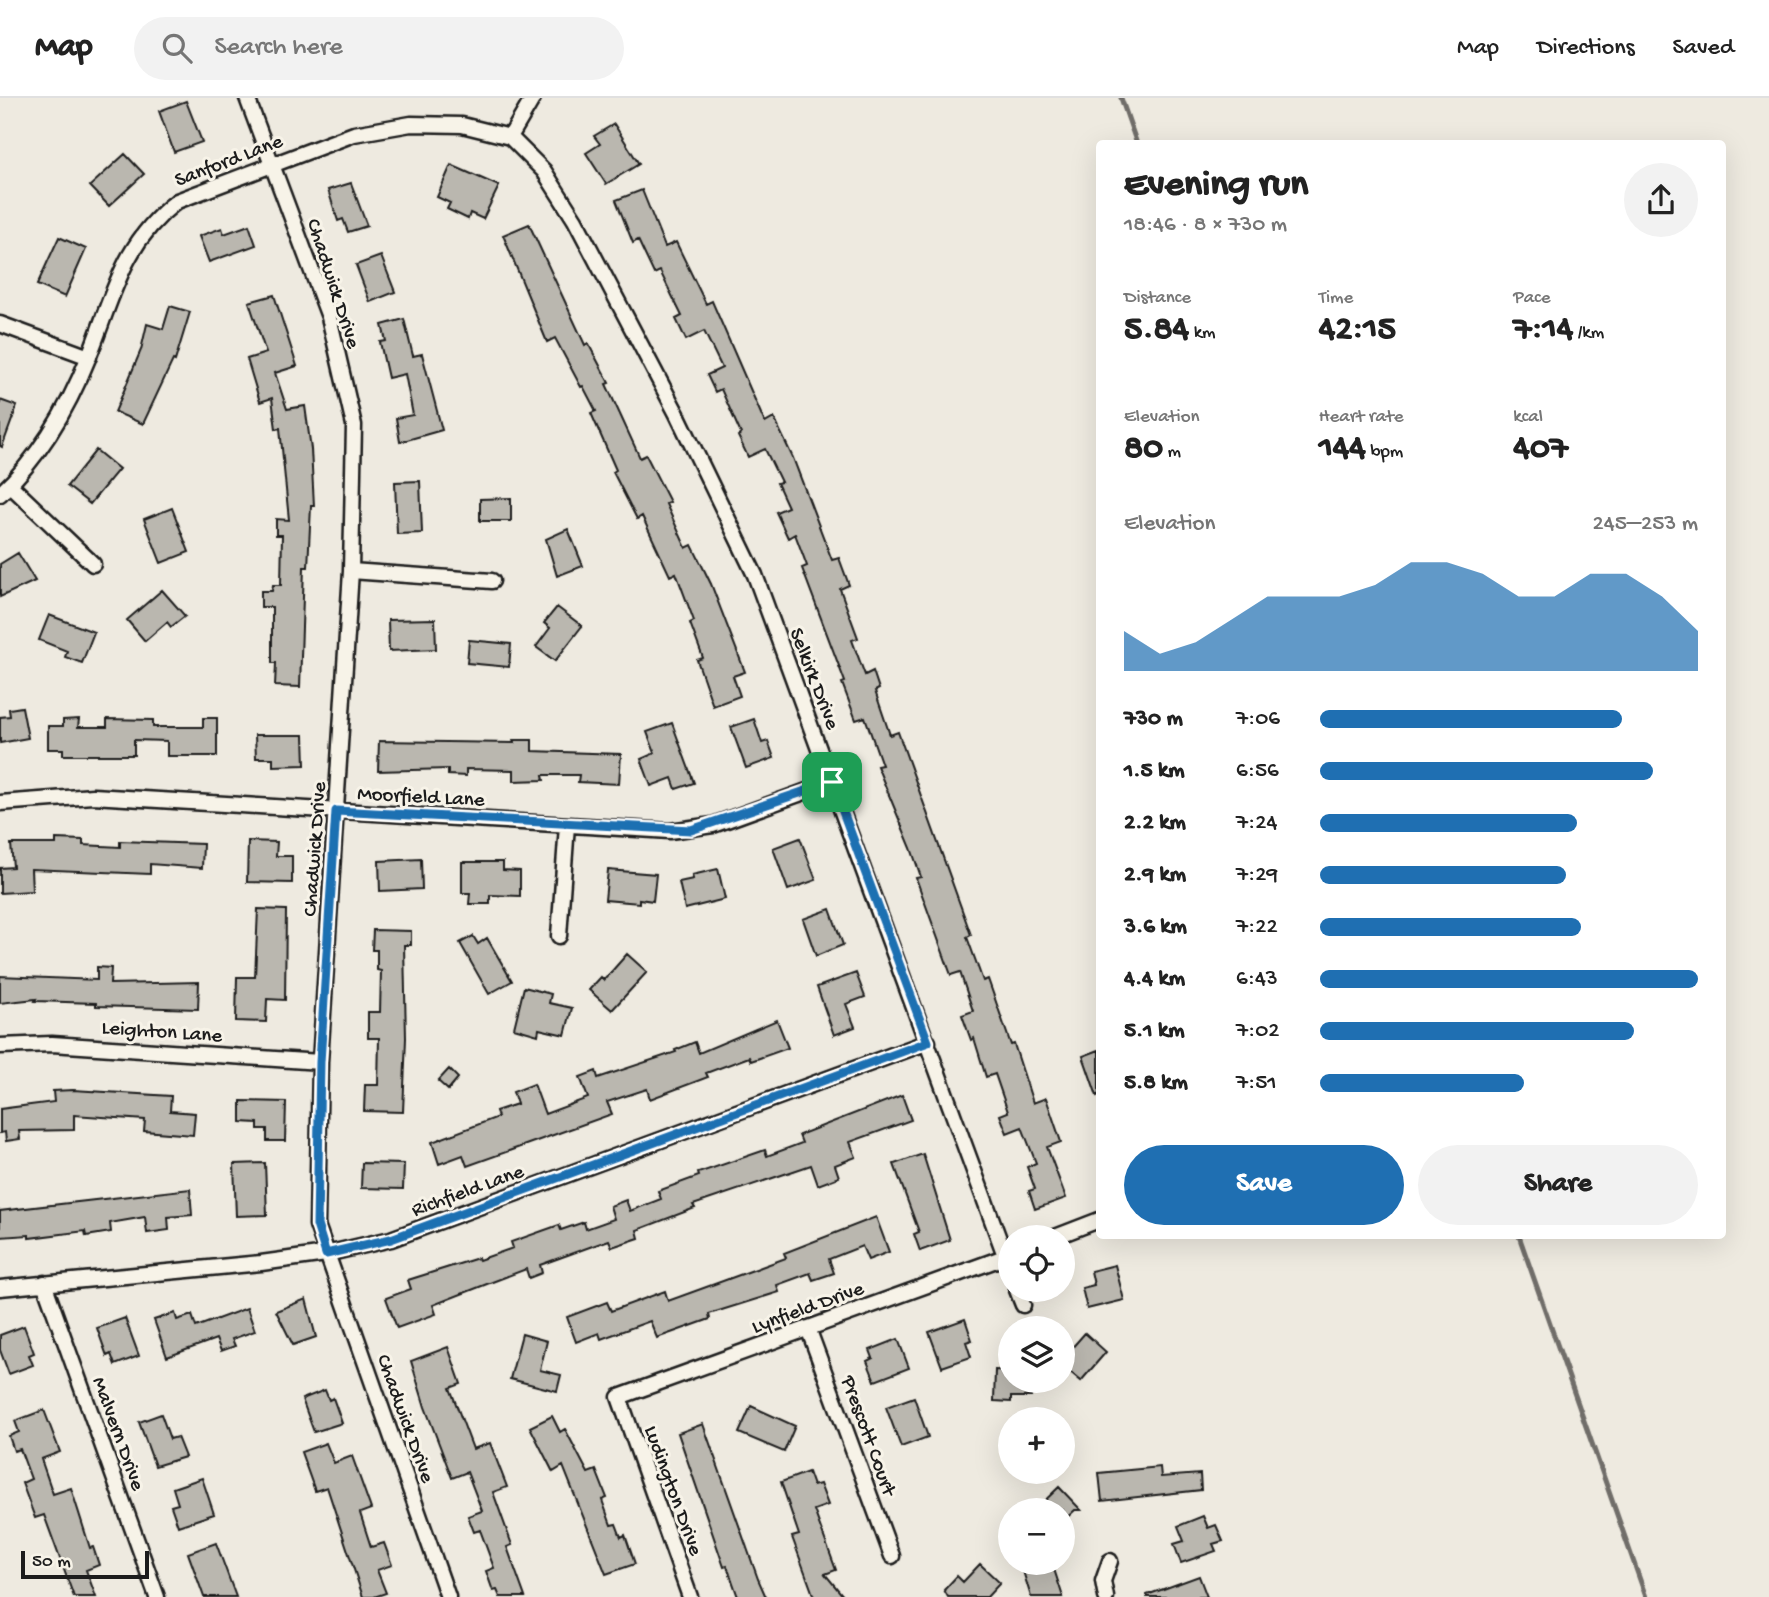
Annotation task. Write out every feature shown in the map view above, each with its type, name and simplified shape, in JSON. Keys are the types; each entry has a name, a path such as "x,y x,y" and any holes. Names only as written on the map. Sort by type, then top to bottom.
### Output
{"street":[{"name":"Chadwick Drive","path":"247,98 329,317 354,425 351,571 320,1062 317,1225 449,1597"},
{"path":"510,137 533,98"},
{"name":"Sanford Lane","path":"5,489 59,419 89,357 127,257 145,229 177,201 354,134 411,124 462,125 510,137"},
{"name":"Selkirk Drive","path":"510,137 544,171 575,220 677,414 755,575 998,1233"},
{"path":"0,324 89,357"},
{"path":"5,489 93,564"},
{"path":"351,571 492,581"},
{"name":"Moorfield Lane","path":"0,803 93,796 691,830 832,782"},
{"path":"559,936 567,824"},
{"name":"Richfield Lane","path":"0,1288 326,1254 391,1239 928,1042"},
{"name":"Leighton Lane","path":"0,1046 52,1044 320,1062"},
{"path":"1075,1229 1096,1221"},
{"name":"Lynfield Drive","path":"619,1397 808,1328 998,1263"},
{"name":"Malvern Drive","path":"44,1283 157,1597"},
{"name":"Prescott Court","path":"808,1328 892,1556"},
{"name":"Ludington Drive","path":"619,1397 690,1597"},
{"path":"1106,1597 1103,1581 1110,1561"}],"building":[{"path":"186,101 202,142 174,152 159,111"},
{"path":"614,124 639,164 606,184 586,153 600,144 594,136"},
{"path":"125,154 144,174 109,206 90,186"},
{"path":"451,165 499,186 483,219 470,213 468,219 447,209 450,203 437,197"},
{"path":"351,183 367,226 348,232 343,219 338,221 328,190"},
{"path":"642,190 665,247 676,242 706,304 712,301 765,423 774,418 793,458 832,560 839,558 849,585 840,589 858,638 852,640 865,675 873,671 879,689 875,691 890,735 898,732 971,935 967,937 983,981 988,979 1011,1045 1014,1044 1033,1103 1046,1098 1061,1142 1047,1147 1066,1198 1035,1209 1029,1191 1035,1189 1027,1167 1036,1163 1022,1127 1007,1133 1000,1115 1008,1112 995,1074 986,1077 974,1038 971,1040 962,1015 973,1011 960,972 951,975 916,878 921,877 911,848 877,766 882,765 865,717 856,720 842,683 845,682 802,568 807,566 795,534 788,538 776,512 788,507 777,483 781,482 765,449 748,457 721,389 715,392 707,375 722,368 704,331 686,340 676,319 682,316 660,271 654,274 638,240 633,243 616,200"},
{"path":"529,224 585,345 588,343 609,383 606,384 640,458 646,455 670,502 666,504 686,548 692,545 711,584 745,672 733,676 740,696 713,706 697,660 703,658 690,623 694,621 676,573 670,576 642,516 637,519 613,472 616,470 591,413 596,411 583,386 581,387 555,338 547,342 503,235"},
{"path":"249,225 256,245 209,262 199,236 222,228 224,234"},
{"path":"59,237 86,249 65,297 37,285"},
{"path":"381,256 395,292 370,302 356,265"},
{"path":"274,295 297,366 275,373 287,409 305,406 311,449 314,506 311,506 308,567 304,567 300,687 275,686 276,663 272,663 272,607 261,607 261,591 272,591 273,585 281,585 282,535 276,535 276,519 289,520 280,428 276,429 272,398 260,402 247,359 266,353 249,302"},
{"path":"170,306 190,312 175,361 173,360 143,424 115,412 141,350 147,324 163,329"},
{"path":"404,319 413,356 422,354 442,430 400,442 396,418 413,415 405,374 388,378 380,342 386,341 382,325"},
{"path":"0,400 17,406 2,447 0,446"},
{"path":"96,450 119,469 90,504 67,486"},
{"path":"420,481 422,533 397,534 395,482"},
{"path":"511,498 511,521 480,521 480,499"},
{"path":"172,508 189,552 161,563 144,519"},
{"path":"568,529 583,566 557,576 546,539"},
{"path":"18,553 35,581 0,597 0,564"},
{"path":"162,590 185,616 171,627 167,622 145,641 127,620"},
{"path":"557,607 582,626 555,661 536,647 550,628 544,623"},
{"path":"49,615 94,632 82,663 65,657 67,651 39,640"},
{"path":"435,619 436,649 389,651 388,620"},
{"path":"469,640 511,644 509,667 467,663"},
{"path":"22,707 28,738 0,743 0,717 10,716 9,709"},
{"path":"203,718 217,718 217,756 167,756 167,741 134,740 134,755 63,755 63,749 48,749 48,726 63,726 63,720 79,719 78,727 107,727 107,719 153,720 153,727 203,727"},
{"path":"754,719 762,743 768,741 774,758 746,768 731,727"},
{"path":"672,723 694,783 676,789 672,778 651,786 641,759 655,753 647,732"},
{"path":"255,735 304,735 305,765 273,766 273,758 256,758"},
{"path":"513,740 532,740 532,751 621,754 619,784 578,782 579,775 543,775 544,780 514,781 514,770 466,769 466,776 448,775 448,769 378,771 379,741 514,743"},
{"path":"800,838 816,880 788,890 773,848"},
{"path":"56,839 83,840 83,845 120,847 120,841 203,844 202,868 150,864 150,874 31,869 32,891 0,893 0,868 13,867 11,844 56,844"},
{"path":"248,841 277,842 276,856 292,856 292,883 247,882"},
{"path":"421,859 422,889 380,891 379,861"},
{"path":"462,862 503,862 503,870 520,871 520,896 490,895 490,904 469,904 470,893 462,893"},
{"path":"718,869 725,899 685,909 679,882 693,879 692,875"},
{"path":"608,870 656,874 653,901 639,899 639,903 605,900"},
{"path":"258,909 286,910 285,1000 267,999 266,1022 236,1021 237,977 255,977"},
{"path":"830,909 843,945 816,956 803,919"},
{"path":"373,930 411,931 411,945 404,945 406,1038 403,1112 364,1111 365,1085 378,1085 379,1038 368,1038 368,1012 380,1012 381,971 377,970 377,950 372,950"},
{"path":"473,936 478,944 487,938 512,981 489,994 460,943"},
{"path":"627,954 647,972 612,1010 589,990 601,977 604,980"},
{"path":"97,967 111,968 110,984 199,982 198,1009 96,1006 96,1003 35,1001 36,999 0,1003 0,976 97,980"},
{"path":"856,973 865,997 846,1004 855,1027 834,1035 817,987"},
{"path":"524,987 551,994 549,1003 572,1008 565,1035 539,1029 538,1035 514,1028"},
{"path":"777,1020 788,1048 751,1061 749,1057 706,1073 708,1077 650,1099 647,1089 607,1102 612,1114 467,1166 463,1155 439,1164 432,1142 498,1117 496,1111 517,1104 513,1092 534,1084 545,1114 588,1098 580,1077 596,1071 598,1078 676,1052 675,1050 695,1042 699,1053"},
{"path":"1096,1051 1096,1093 1083,1056"},
{"path":"449,1069 458,1078 448,1090 438,1081"},
{"path":"53,1091 171,1096 170,1111 195,1113 193,1135 144,1131 145,1120 74,1115 74,1130 19,1131 20,1139 6,1141 5,1132 0,1133 0,1109 54,1102"},
{"path":"902,1095 911,1120 850,1142 856,1157 835,1165 839,1177 818,1185 811,1165 693,1205 695,1208 637,1230 639,1238 612,1247 609,1240 540,1265 542,1273 529,1278 526,1269 433,1305 436,1314 397,1328 386,1298 411,1289 408,1280 513,1248 511,1242 559,1225 561,1230 584,1222 586,1229 614,1219 610,1206 626,1200 630,1211 661,1199 658,1191 699,1176 698,1173 765,1150 767,1156 802,1143 799,1135"},
{"path":"241,1101 286,1102 285,1141 267,1141 267,1129 258,1129 258,1123 241,1122"},
{"path":"923,1154 950,1240 920,1251 914,1234 919,1232 894,1164"},
{"path":"265,1163 267,1215 236,1216 234,1164"},
{"path":"362,1163 404,1164 403,1189 361,1188"},
{"path":"190,1189 192,1215 168,1217 169,1230 147,1233 145,1217 110,1223 111,1232 86,1236 85,1231 29,1238 29,1235 0,1237 0,1211"},
{"path":"876,1217 889,1252 868,1260 862,1246 829,1259 834,1273 813,1280 810,1273 777,1285 779,1292 709,1314 710,1319 657,1338 650,1321 601,1339 599,1333 576,1342 567,1317 607,1302 611,1311 665,1291 668,1301 786,1258 784,1253"},
{"path":"1115,1265 1124,1300 1087,1309 1082,1288 1094,1285 1091,1271"},
{"path":"306,1299 316,1337 293,1345 276,1311"},
{"path":"247,1308 255,1331 232,1339 235,1346 221,1351 216,1339 167,1357 154,1320 175,1313 177,1320 192,1315 196,1327"},
{"path":"125,1318 139,1356 115,1365 111,1354 107,1356 97,1328"},
{"path":"965,1319 972,1340 966,1342 971,1357 942,1367 929,1332"},
{"path":"24,1326 34,1353 29,1355 33,1365 9,1374 0,1350 0,1335"},
{"path":"1085,1333 1106,1352 1081,1381 1075,1376 1075,1344"},
{"path":"522,1334 547,1341 540,1370 561,1375 557,1391 510,1379"},
{"path":"898,1339 909,1368 875,1381 867,1361 873,1358 870,1350"},
{"path":"448,1347 461,1384 450,1388 473,1449 490,1443 507,1487 493,1492 512,1545 507,1547 525,1597 500,1597 497,1590 493,1591 486,1571 494,1568 480,1530 474,1532 468,1516 482,1511 467,1472 452,1478 425,1407 411,1361"},
{"path":"995,1370 998,1370 998,1393 1031,1393 1031,1397 1011,1397 1011,1402 994,1401"},
{"path":"325,1390 329,1400 333,1398 342,1423 314,1432 302,1399"},
{"path":"914,1397 928,1437 901,1447 886,1407"},
{"path":"751,1406 795,1426 784,1452 739,1433"},
{"path":"44,1410 60,1452 41,1459 53,1494 71,1488 90,1548 93,1547 99,1565 86,1570 96,1597 74,1597 44,1515 35,1518 22,1483 31,1479 20,1449 14,1451 9,1436 19,1432 15,1421"},
{"path":"161,1414 170,1439 177,1437 185,1457 155,1466 139,1422"},
{"path":"552,1416 560,1432 565,1429 588,1473 596,1470 607,1498 602,1500 611,1525 616,1524 621,1537 625,1535 635,1564 606,1574 563,1466 553,1472 530,1427"},
{"path":"703,1424 766,1597 738,1597 727,1566 724,1567 678,1433"},
{"path":"326,1443 334,1463 352,1456 371,1509 360,1513 371,1547 384,1543 392,1565 377,1570 386,1593 363,1597 327,1487 315,1491 301,1452"},
{"path":"1160,1467 1161,1477 1200,1474 1201,1490 1102,1501 1099,1473"},
{"path":"808,1472 813,1486 820,1484 828,1505 814,1510 836,1570 825,1574 844,1597 814,1597 792,1537 799,1535 781,1482"},
{"path":"202,1478 214,1514 178,1526 171,1506 178,1504 173,1488"},
{"path":"1059,1487 1070,1498 1048,1498"},
{"path":"1203,1516 1208,1528 1216,1525 1223,1541 1213,1544 1216,1551 1181,1563 1174,1544 1184,1541 1178,1526"},
{"path":"216,1543 236,1597 204,1597 188,1553"},
{"path":"980,1564 1000,1583 987,1597 948,1597 944,1590 957,1576 963,1582"},
{"path":"1024,1575 1056,1575 1063,1597 1031,1597"},
{"path":"1199,1576 1207,1597 1147,1597 1147,1595"}],"waterway":[{"path":"1121,98 1136,140"},
{"path":"1520,1239 1646,1597"}],"route":[{"path":"832,782 928,1042 391,1239 326,1254 317,1225 320,1062 336,811 670,831 691,830 713,825 832,782"}]}
